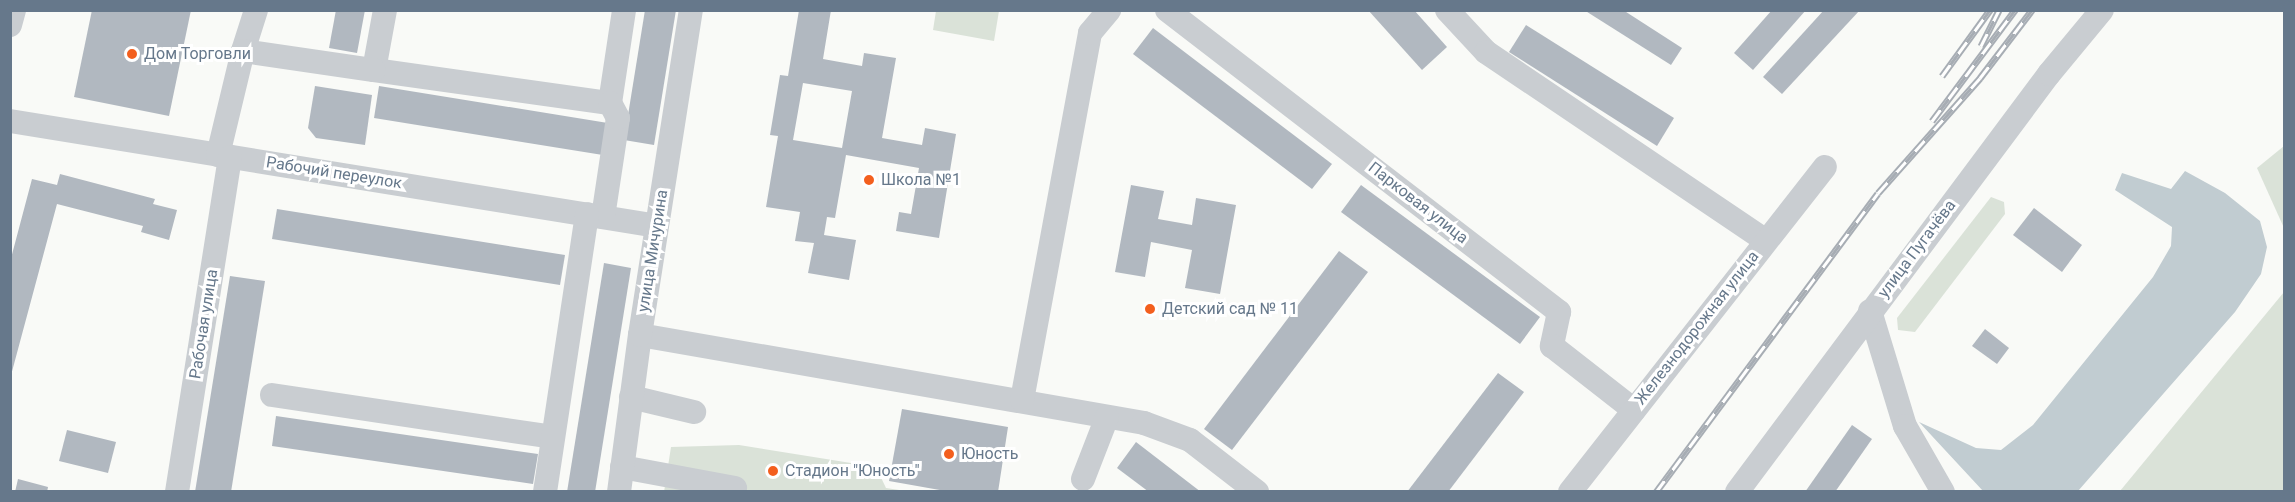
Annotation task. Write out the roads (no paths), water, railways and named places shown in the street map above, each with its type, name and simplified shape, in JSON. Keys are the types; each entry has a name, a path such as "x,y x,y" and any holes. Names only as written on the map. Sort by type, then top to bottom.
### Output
{"street":[{"path":"10,25 14,10"},
{"name":"Рабочая улица","path":"177,492 224,156 243,51 256,10"},
{"path":"374,70 385,10"},
{"path":"544,492 595,216 618,118 610,103 624,10"},
{"name":"улица Мичурина","path":"620,492 640,335 691,10"},
{"path":"1022,400 1090,33 1108,10"},
{"name":"Парковая улица","path":"1167,10 1559,312 1552,346 1634,410"},
{"path":"1448,10 1486,52 1765,240"},
{"name":"улица Пугачёва","path":"1737,492 2049,74 2102,10"},
{"path":"243,51 610,103"},
{"name":"Рабочий переулок","path":"10,121 657,226"},
{"name":"Железнодорожная улица","path":"1570,492 1765,240 1825,167"},
{"path":"1870,311 1905,426 1943,492"},
{"path":"640,335 1144,423 1190,440 1257,492"},
{"path":"272,395 554,437"},
{"path":"631,397 694,412"},
{"path":"1083,479 1107,417"},
{"path":"622,467 735,488"}],"railway":[{"path":"1942,76 1990,10"},
{"path":"1981,46 1999,10"},
{"path":"1932,121 2015,10"},
{"path":"1656,492 1878,193 1980,78 2032,10"}],"place":[{"name":"Дом Торговли","path":"132,54"},
{"name":"Школа №1","path":"869,180"},
{"name":"Детский сад № 11","path":"1150,309"},
{"name":"Юность","path":"949,454"},
{"name":"Стадион \"Юность\"","path":"773,471"}]}
